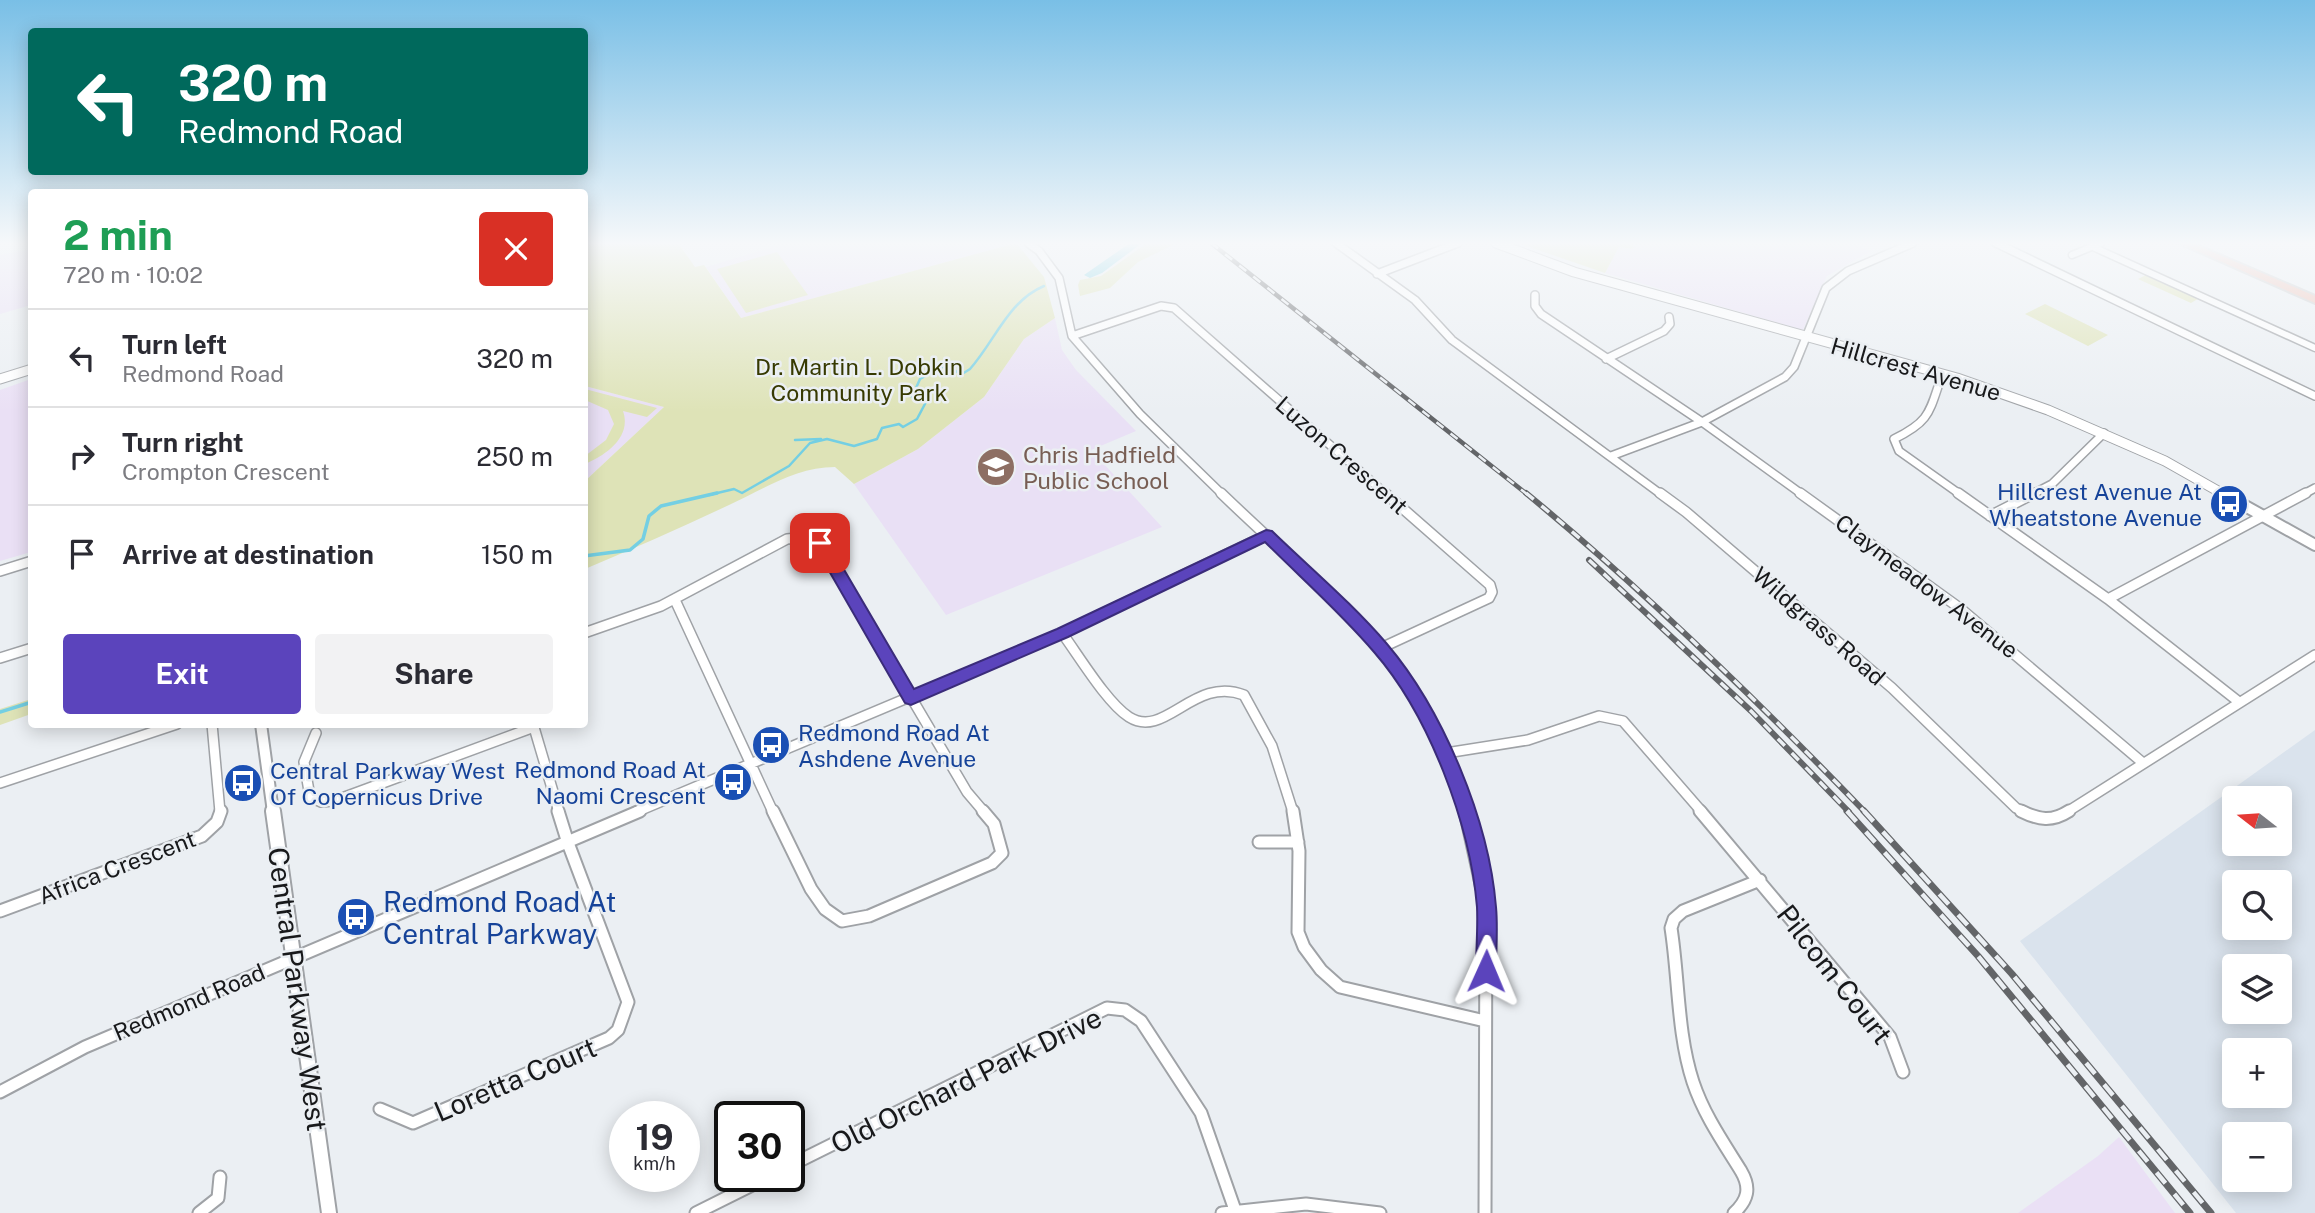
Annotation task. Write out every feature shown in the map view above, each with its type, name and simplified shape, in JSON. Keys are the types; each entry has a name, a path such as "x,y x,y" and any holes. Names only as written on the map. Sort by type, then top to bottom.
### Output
{"street":[{"path":"1064,300 1072,336 1133,407 1381,648 1412,691 1446,753 1462,797 1486,907 1485,1213"},
{"name":"Wildgrass Road","path":"1414,300 1452,340 1686,512 1857,657 2022,812 2042,820 2056,819 2315,655"},
{"name":"Claymeadow Avenue","path":"1535,300 1535,306 1541,314 1702,422 1961,608 2143,763"},
{"name":"Hillcrest Avenue","path":"1673,300 1942,374 2048,410 2165,461 2315,545"},
{"path":"1611,456 1702,422 1785,377 1794,367 1819,300"},
{"path":"2114,300 2315,396"},
{"path":"2209,300 2315,348"},
{"name":"Luzon Crescent","path":"1072,336 1161,306 1174,308 1490,585 1492,592 1489,598 1381,648"},
{"path":"1606,359 1664,331 1670,324 1669,317"},
{"path":"0,379 28,370"},
{"path":"1942,374 1927,417 1916,428 1894,439 1895,447 2108,599 2239,702"},
{"path":"1990,516 2052,484 2104,433"},
{"path":"2108,599 2315,488"},
{"name":"Redmond Road","path":"0,1092 85,1047 294,956 1062,633 1266,535"},
{"path":"588,633 675,600 787,539 808,537 820,543 967,792 994,824 1002,853 992,863 869,916 853,921 840,921 816,898 750,764 675,600"},
{"path":"0,571 28,562"},
{"path":"1062,633 1117,707 1137,722 1148,723 1159,719 1213,690 1224,689 1244,695 1272,748 1286,785 1298,842 1298,934 1329,978 1340,988 1485,1021"},
{"path":"0,658 28,649"},
{"name":"Pilcom Court","path":"1446,753 1528,740 1589,718 1616,718 1626,724 1890,1037 1903,1072"},
{"path":"0,783 165,728"},
{"name":"Africa Crescent","path":"0,911 202,836 216,822 221,810 212,728"},
{"name":"Central Parkway West","path":"262,728 329,1213"},
{"path":"316,733 303,762 310,797 321,802 334,801 528,728"},
{"name":"Loretta Court","path":"380,1109 413,1122 545,1068 609,1038 618,1030 628,1002 568,843 534,728"},
{"path":"1259,842 1298,842"},
{"path":"1734,1213 1744,1205 1749,1195 1747,1183 1739,1167 1725,1150 1692,1084 1671,928 1674,919 1683,911 1760,880"},
{"name":"Old Orchard Park Drive","path":"805,1158 1107,1008 1125,1010 1141,1021 1201,1113 1229,1211"},
{"path":"199,1213 218,1198 220,1177"},
{"path":"696,1213 738,1192"},
{"path":"1229,1211 1306,1204 1380,1213"}],"shaded area":[{"path":"0,300 28,300 28,306 0,314"},
{"path":"728,300 808,300 741,318"},
{"path":"1697,300 1817,300 1803,330"},
{"name":"Chris Hadfield Public School","path":"1055,318 1062,350 1076,370 1136,431 1091,450 1162,527 946,615 854,484 918,449 984,397 1024,339"},
{"path":"28,380 28,553 0,561 0,390"},
{"path":"588,387 664,407 588,478"},
{"path":"2315,730 2315,1213 2236,1213 2020,941 2222,797 2222,856 2292,856 2292,786 2237,786"},
{"path":"2119,1137 2175,1213 2018,1213 2098,1156"}],"green space":[{"name":"Dr. Martin L. Dobkin Community Park","path":"588,300 728,300 741,318 808,300 1050,300 1055,318 1024,339 984,397 918,449 854,484 835,467 794,475 588,568 588,478 664,407 588,387"},
{"path":"737,300 792,300 746,313"},
{"path":"2045,304 2108,335 2088,346 2025,314"},
{"path":"588,390 657,408 647,417 623,411 624,429 620,437 609,450 588,462 588,454 606,440 614,424 608,410 588,401"},
{"path":"28,700 28,715 0,725 0,709"}],"waterway":[{"path":"709,495 734,489 742,493 789,466 810,443 827,439 854,446 877,439 882,428 899,424 903,427 917,419 926,402 912,397 920,379 944,366 962,374 970,369 1011,311 1023,300"},
{"path":"795,440 821,439"},
{"path":"588,555 630,550 643,539 649,516 661,506 717,493"},
{"path":"0,712 28,703"}],"railway":[{"path":"1282,300 1528,495"},
{"path":"1526,493 1700,648 1865,812"},
{"path":"1589,560 1751,711 1849,812"},
{"path":"1847,811 1978,956 2190,1213"},
{"path":"1864,811 2012,974 2211,1213"}],"place":[{"name":"Chris Hadfield Public School","path":"996,467"},
{"name":"Hillcrest Avenue At Wheatstone Avenue","path":"2229,504"},
{"name":"Redmond Road At Ashdene Avenue","path":"771,745"},
{"name":"Redmond Road At Naomi Crescent","path":"733,782"},
{"name":"Central Parkway West Of Copernicus Drive","path":"243,783"},
{"name":"Redmond Road At Central Parkway","path":"356,917"}],"route":[{"path":"820,543 911,698 1062,633 1266,535 1381,648 1412,691 1432,725 1446,753 1462,797 1478,859 1486,907 1486,971"}]}
